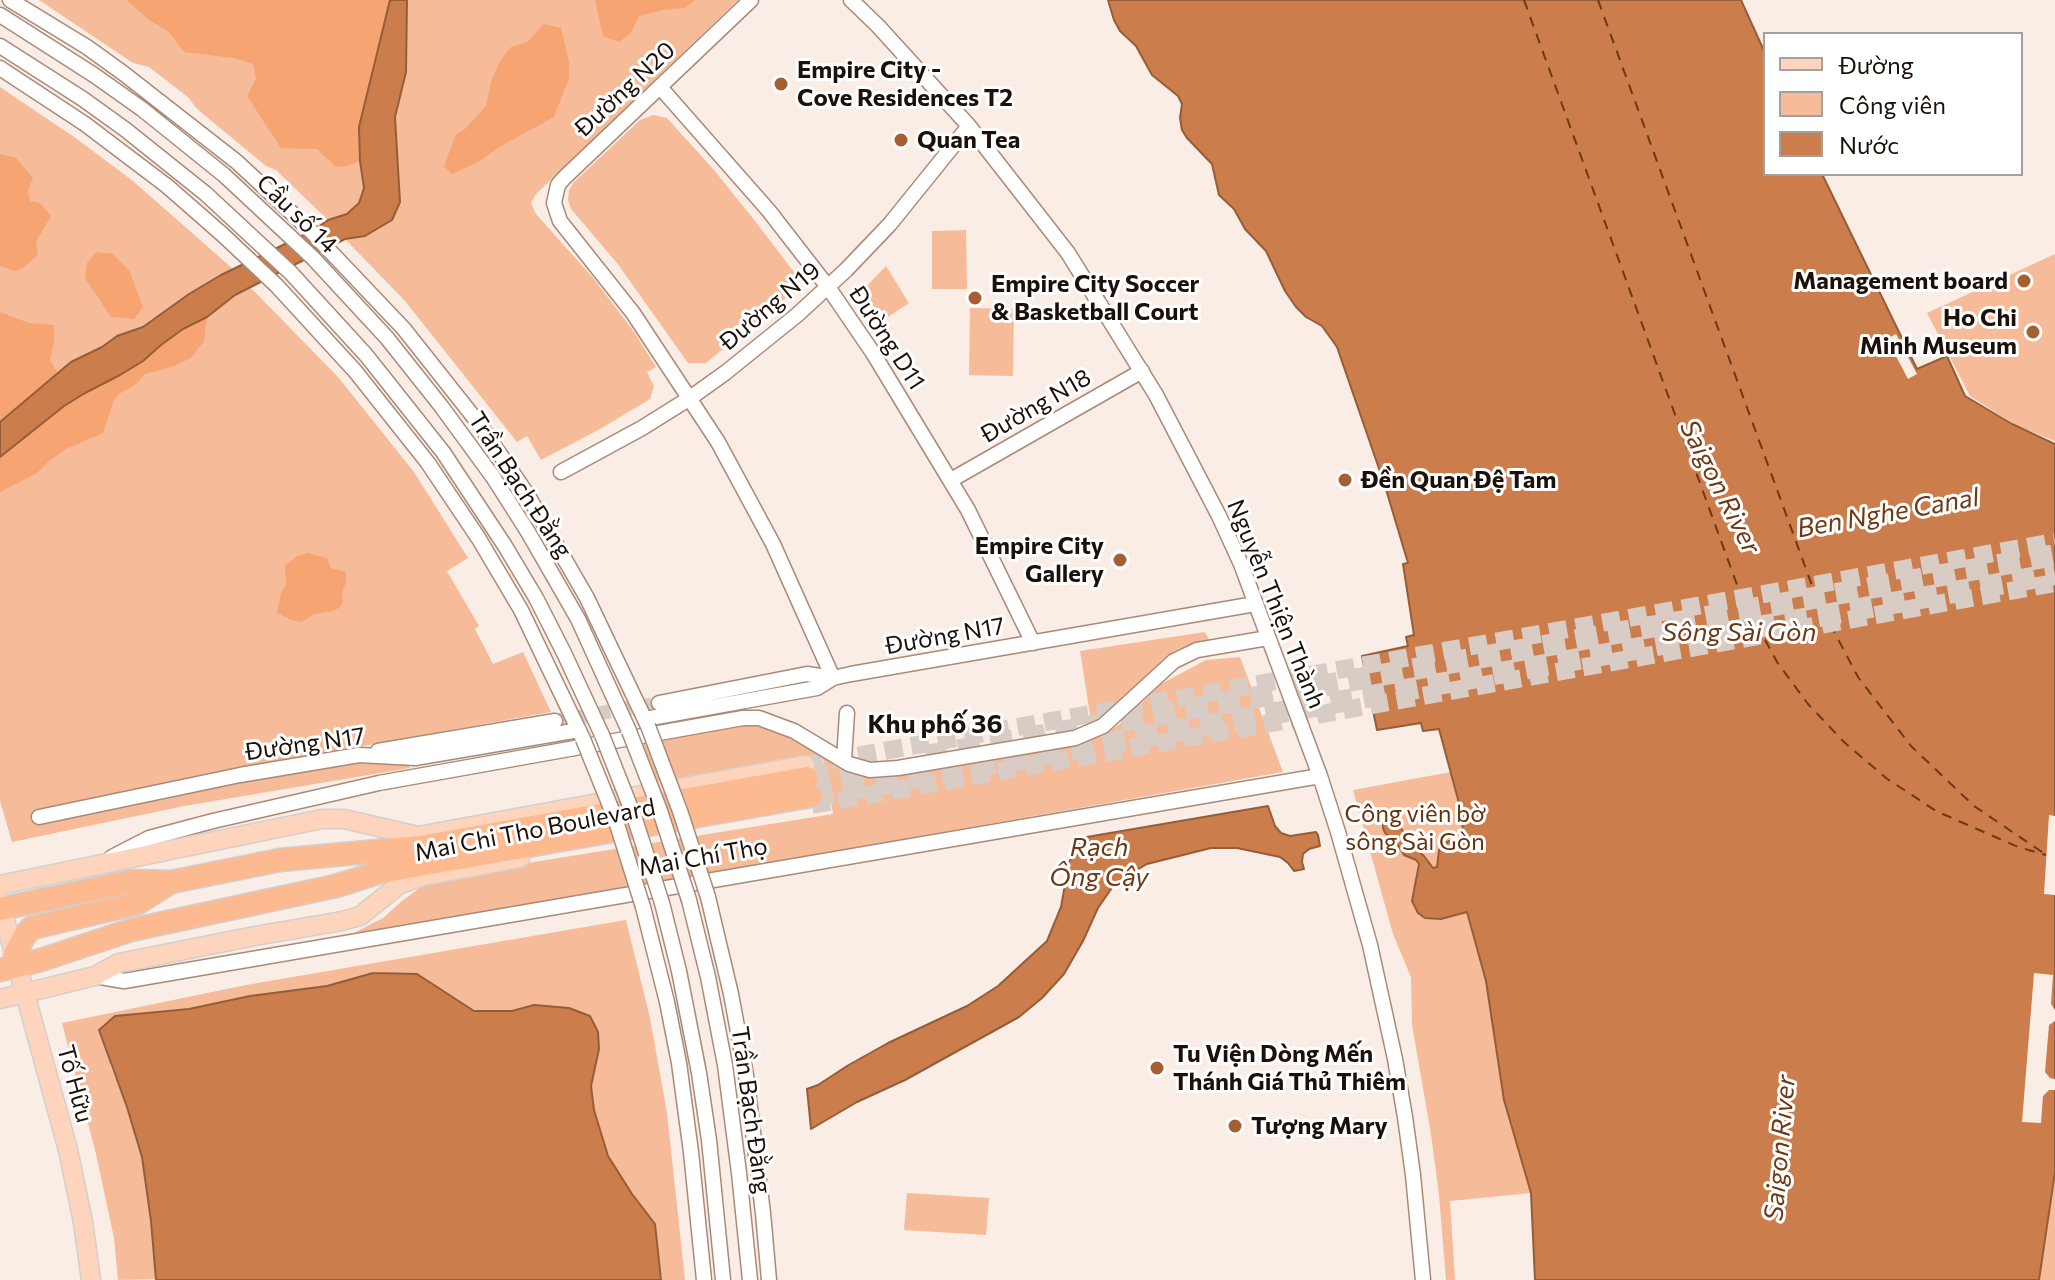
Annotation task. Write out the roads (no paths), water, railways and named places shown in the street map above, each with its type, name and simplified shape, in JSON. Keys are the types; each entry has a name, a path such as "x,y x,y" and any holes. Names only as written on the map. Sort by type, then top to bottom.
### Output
{"highway":[{"name":"Mai Chi Tho Boulevard","path":"1,907 132,881 171,882 280,860 420,847 809,786"},
{"name":"Mai Chi Tho Boulevard","path":"9,968 131,930 306,893 380,872 809,786"},
{"path":"9,968 31,928 138,903 171,882"}],"main road":[{"path":"0,885 322,819 344,819 418,836 809,786"},
{"name":"Mai Chi Tho Boulevard","path":"0,999 95,976 119,963 342,921 360,916 400,884 423,876 809,786"},
{"name":"Tố Hữu","path":"1,907 9,968 26,993 77,1189 91,1280"}],"street":[{"name":"Cầu số 14","path":"10,0 87,47 153,95 237,162 301,221 376,298 441,374 527,494 587,598 647,722 708,897 738,1031 758,1171 769,1280"},
{"name":"Đường N20","path":"690,398 633,313 560,221 554,203 558,185 751,0"},
{"name":"Nguyễn Thiện Thành","path":"851,0 969,126 1068,253 1142,371 1241,564 1320,776 1355,888 1384,1005 1405,1117 1423,1280"},
{"path":"0,15 142,109 153,95"},
{"path":"0,46 126,130 114,145"},
{"path":"0,68 114,145 193,208 306,316 375,394 442,483 516,600 581,734 615,818 643,907 676,1048 694,1177 704,1280"},
{"name":"Đường D11","path":"660,87 735,170 828,287 892,382 989,549 1033,643"},
{"name":"Cầu số 14","path":"142,109 224,175 284,229 339,285"},
{"name":"Đường N19","path":"561,472 690,398 762,344 828,287 890,224 969,126"},
{"name":"Cầu số 14","path":"126,130 206,194 262,244 320,303"},
{"name":"Trần Bạch Đằng","path":"339,285 441,406 528,532 567,600 629,731 659,808 695,922 721,1040 750,1280"},
{"path":"329,341 376,298"},
{"name":"Trần Bạch Đằng","path":"320,303 395,389 457,473 505,546 536,598 602,735 634,816 669,927 696,1052 713,1175 723,1280"},
{"name":"Đường N18","path":"951,480 1142,371"},
{"path":"690,398 718,442 773,544 833,678"},
{"path":"442,483 496,447"},
{"name":"Đường N17","path":"647,722 817,688 833,678 1255,604"},
{"path":"97,864 149,838 365,786 743,718 759,718 794,731 860,768 882,770 1075,738 1103,726 1174,661 1197,650 1268,638"},
{"path":"659,703 807,674 833,678"},
{"path":"844,760 847,713"},
{"path":"359,755 555,721"},
{"name":"Đường N17","path":"39,817 240,775 359,755 415,758 581,734"},
{"name":"Mai Chí Thọ","path":"95,976 124,981 1320,776"},
{"path":"695,922 714,919"},
{"path":"649,930 669,927"},
{"path":"739,1173 758,1171"},
{"path":"694,1177 713,1175"}],"water":[{"path":"390,0 407,0 406,72 395,117 400,202 392,220 365,236 345,239 235,295 207,317 183,329 143,361 64,406 0,457 0,422 71,362 117,336 143,327 221,275 312,231 328,220 347,214 359,203 364,188 359,127"},
{"name":"Sông Sài Gòn","path":"1108,0 1741,0 1763,49 1763,176 1823,176 1917,369 1947,356 1965,396 2012,424 2055,444 2055,1172 2039,1280 1535,1280 1531,1193 1504,1100 1486,981 1467,912 1441,919 1425,918 1418,913 1412,901 1419,864 1404,855 1383,828 1387,820 1399,825 1412,846 1433,868 1437,867 1443,844 1462,840 1463,818 1439,729 1423,731 1421,723 1377,730 1362,656 1408,646 1406,637 1414,635 1403,564 1408,563 1385,486 1337,347 1322,326 1296,307 1266,251 1245,229 1234,209 1219,195 1212,164 1182,130 1182,104 1178,96 1152,75 1136,46 1120,31"},
{"name":"Rạch Ông Cậy","path":"1268,806 1281,833 1290,836 1316,832 1318,835 1320,846 1303,854 1304,869 1294,871 1280,857 1237,848 1211,848 1147,864 1116,882 1098,908 1064,974 1019,1017 811,1129 807,1089 888,1043 967,1006 998,986 1047,941 1061,907 1069,862 1081,838"},
{"path":"373,973 417,974 474,1011 512,1011 534,1005 569,1008 590,1016 598,1032 599,1049 591,1086 594,1110 608,1156 655,1224 661,1280 156,1280 142,1157 99,1030 115,1016 189,1009 250,996 327,986"}],"tunnel":[{"path":"805,765 2055,542"},
{"path":"926,756 2055,555"},
{"path":"811,796 2055,574"},
{"path":"812,805 2055,583"},
{"path":"555,721 659,703"},
{"path":"807,778 876,765"}],"place":[{"name":"Empire City - Cove Residences T2","path":"781,84"},
{"name":"Quan Tea","path":"901,140"},
{"name":"Management board","path":"2024,281"},
{"name":"Empire City Soccer & Basketball Court","path":"975,298"},
{"name":"Ho Chi Minh Museum","path":"2033,332"},
{"name":"Đền Quan Đệ Tam","path":"1345,480"},
{"name":"Empire City Gallery","path":"1120,560"},
{"name":"Tu Viện Dòng Mến Thánh Giá Thủ Thiêm","path":"1157,1068"},
{"name":"Tượng Mary","path":"1235,1126"}],"district":[{"name":"Khu phố 36","path":"935,724"}],"water label":[{"name":"Saigon River","path":"1720,487"},
{"name":"Ben Nghe Canal","path":"1888,513"},
{"name":"Saigon River","path":"1780,1148"}],"park label":[{"name":"Công viên bờ sông Sài Gòn","path":"1415,828"}]}
